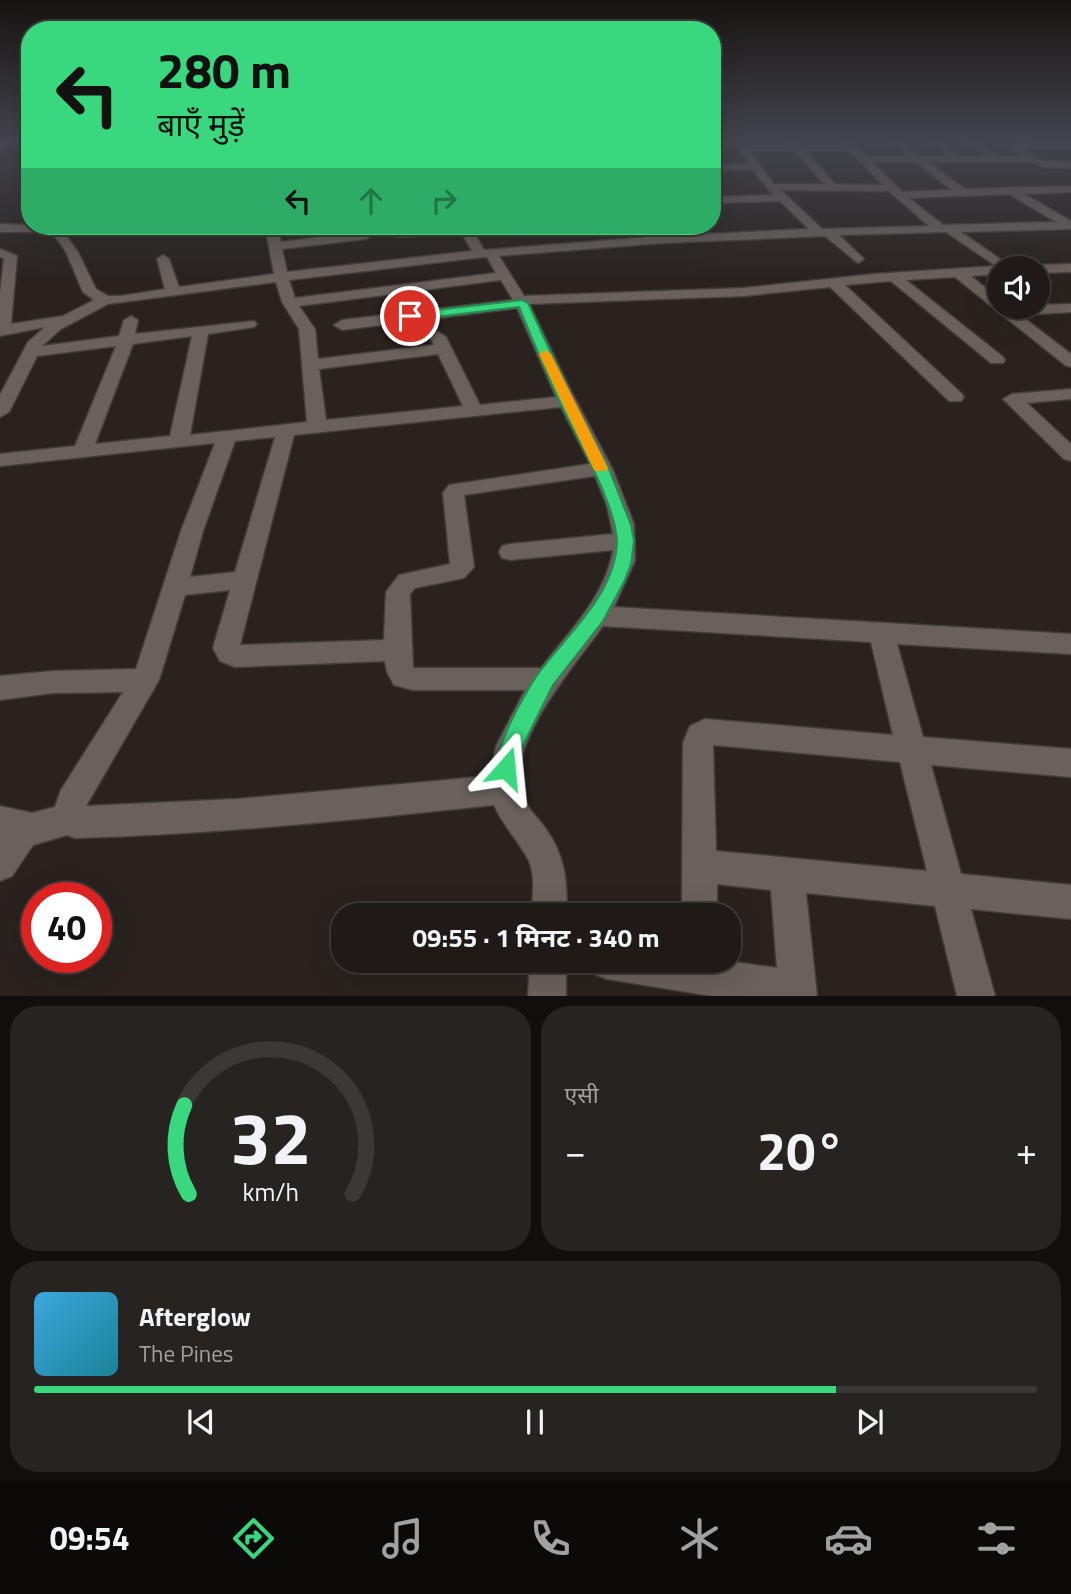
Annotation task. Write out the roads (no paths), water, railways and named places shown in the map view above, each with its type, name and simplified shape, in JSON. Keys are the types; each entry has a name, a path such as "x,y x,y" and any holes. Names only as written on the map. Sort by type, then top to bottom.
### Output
{"street":[{"path":"892,186 944,229 988,256"},
{"path":"954,186 963,193"},
{"path":"771,187 963,193 1071,188"},
{"path":"771,187 858,259"},
{"path":"1011,191 1070,225"},
{"path":"721,200 782,198"},
{"path":"408,235 439,239 485,253 605,239 1070,225"},
{"path":"0,228 21,227"},
{"path":"60,235 72,252 90,292 105,300"},
{"path":"273,235 281,276 290,303 303,317 307,329 317,427"},
{"path":"276,246 366,235"},
{"path":"471,235 521,302 566,401 601,469 622,525 625,541 622,564 597,616 546,679 512,744 506,768 505,789 508,803 545,862 550,903"},
{"path":"0,412 31,352 44,334 105,300 344,268 439,239"},
{"path":"0,253 11,256 2,331 76,316"},
{"path":"163,259 173,292"},
{"path":"344,268 352,294"},
{"path":"1050,269 1071,268"},
{"path":"342,325 521,302 744,292 833,282 987,271"},
{"path":"959,273 987,296"},
{"path":"290,303 504,276"},
{"path":"894,277 997,360"},
{"path":"833,282 956,397"},
{"path":"1050,308 1071,308"},
{"path":"1016,319 1071,362"},
{"path":"83,450 126,341 131,320"},
{"path":"31,352 249,324"},
{"path":"179,440 201,331"},
{"path":"1046,342 1071,341"},
{"path":"311,365 440,342 474,411"},
{"path":"1071,394 1013,399 1071,455"},
{"path":"0,460 566,401"},
{"path":"286,431 226,648 229,654 235,656 397,650"},
{"path":"67,819 72,801 145,680 154,659 175,587 228,435"},
{"path":"546,679 409,679 400,672 397,650 398,592 401,584 407,580 456,572 462,567 453,493 456,489 601,469"},
{"path":"510,552 625,541"},
{"path":"175,587 247,579"},
{"path":"597,616 1071,644"},
{"path":"881,632 976,996"},
{"path":"0,688 53,682 145,680"},
{"path":"700,903 698,743 700,735 705,732 1071,763"},
{"path":"15,825 67,819 75,822 154,821 265,814 505,789"},
{"path":"0,864 23,832 15,825"},
{"path":"699,866 1071,902"},
{"path":"720,973 798,993 787,876"},
{"path":"547,996 548,973"}]}
